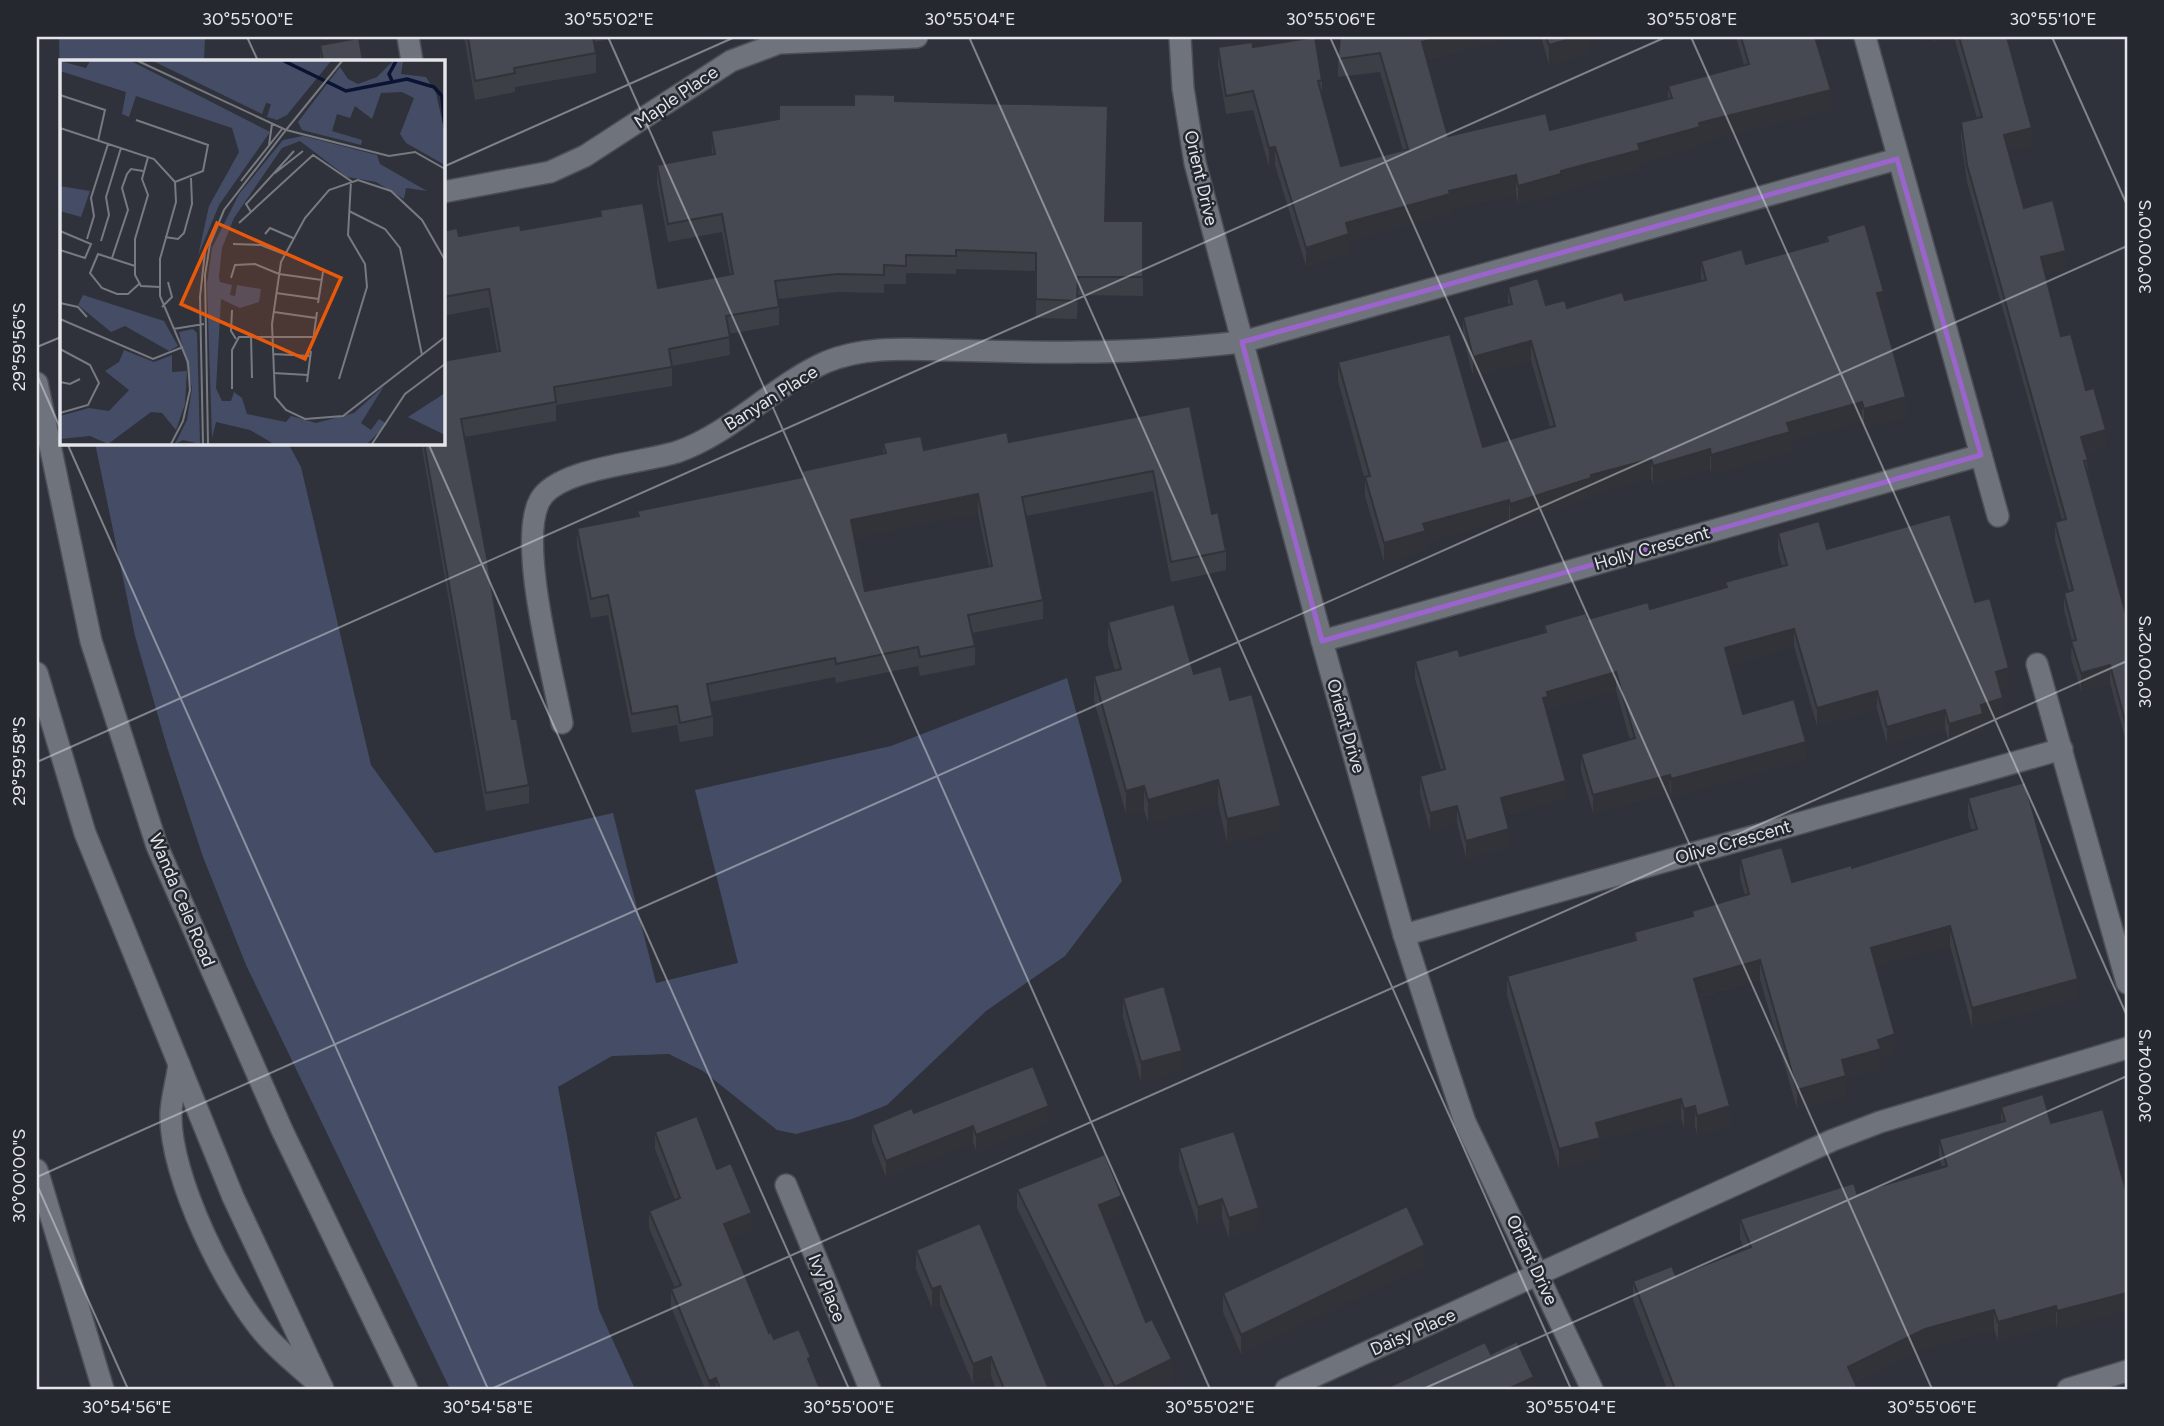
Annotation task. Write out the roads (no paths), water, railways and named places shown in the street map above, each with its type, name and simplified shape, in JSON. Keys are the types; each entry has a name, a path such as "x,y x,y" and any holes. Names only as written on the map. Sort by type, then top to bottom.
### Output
{"street":[{"path":"408,37 412,60"},
{"name":"Maple Place","path":"444,192 550,172 585,156 731,61 779,43 917,37"},
{"name":"Orient Drive","path":"1180,37 1183,88 1195,163 1322,641 1404,935 1465,1122 1592,1389"},
{"path":"1866,37 1897,159 1998,516"},
{"path":"1242,342 1897,159"},
{"name":"Banyan Place","path":"562,723 532,556 531,521 541,498 559,482 680,451 722,429 827,362 883,348 1079,352 1170,350 1242,342"},
{"name":"Wanda Cele Road","path":"37,383 61,509 91,641 157,846 282,1130 407,1389"},
{"name":"Holly Crescent","path":"1322,641 1981,455"},
{"path":"2038,664 2127,983"},
{"path":"37,673 85,833 233,1197 322,1388"},
{"name":"Olive Crescent","path":"1404,935 2062,749"},
{"path":"1539,1275 1845,1136 2127,1048"},
{"path":"179,1064 171,1113 174,1143 184,1184 206,1236 241,1301 269,1339 322,1388"},
{"path":"37,1170 103,1389"},
{"name":"Ivy Place","path":"786,1185 870,1389"},
{"name":"Daisy Place","path":"1286,1389 1539,1275"},
{"path":"2068,1389 2127,1371"}]}
